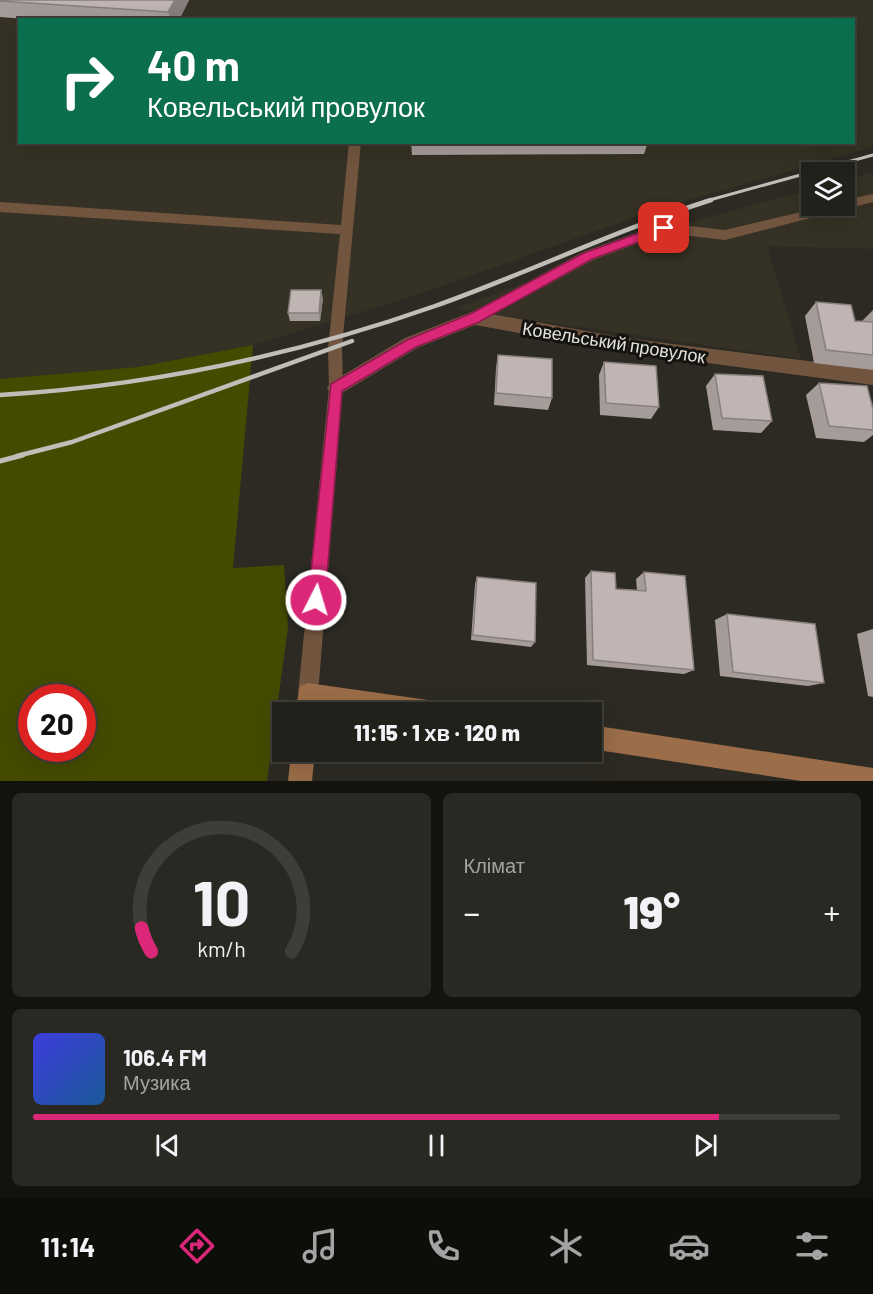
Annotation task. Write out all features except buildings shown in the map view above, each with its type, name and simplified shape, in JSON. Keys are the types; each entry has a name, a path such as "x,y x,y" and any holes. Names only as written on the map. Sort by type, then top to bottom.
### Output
{"street":[{"name":"Ковельський провулок","path":"474,318 625,345 873,377"},
{"path":"336,388 411,344 474,318"},
{"path":"602,739 873,780"},
{"path":"300,781 302,762"}],"lane":[{"path":"307,702 336,388 335,348 355,144"},
{"path":"855,202 873,198"},
{"path":"0,207 347,230"},
{"path":"474,318 588,256 664,228 725,234 801,215"}],"shaded area":[{"path":"0,0 873,0 873,147 821,162 801,162 801,168 655,210 411,297 253,345 138,367 0,379"},
{"path":"873,172 873,249 767,246 801,359 454,309 676,226 801,192 801,216 855,216 855,177"}],"green space":[{"path":"253,345 233,568 284,565 288,627 278,702 272,702 272,744 267,781 0,781 0,379 138,367"}],"railway":[{"path":"706,201 873,155"},
{"path":"0,395 56,391 166,376 275,354 328,340 435,306 711,200"},
{"path":"17,456 72,442 352,341"},
{"path":"0,461 23,455"}],"route":[{"path":"316,600 336,388 411,344 474,318 588,256 664,228"}]}
